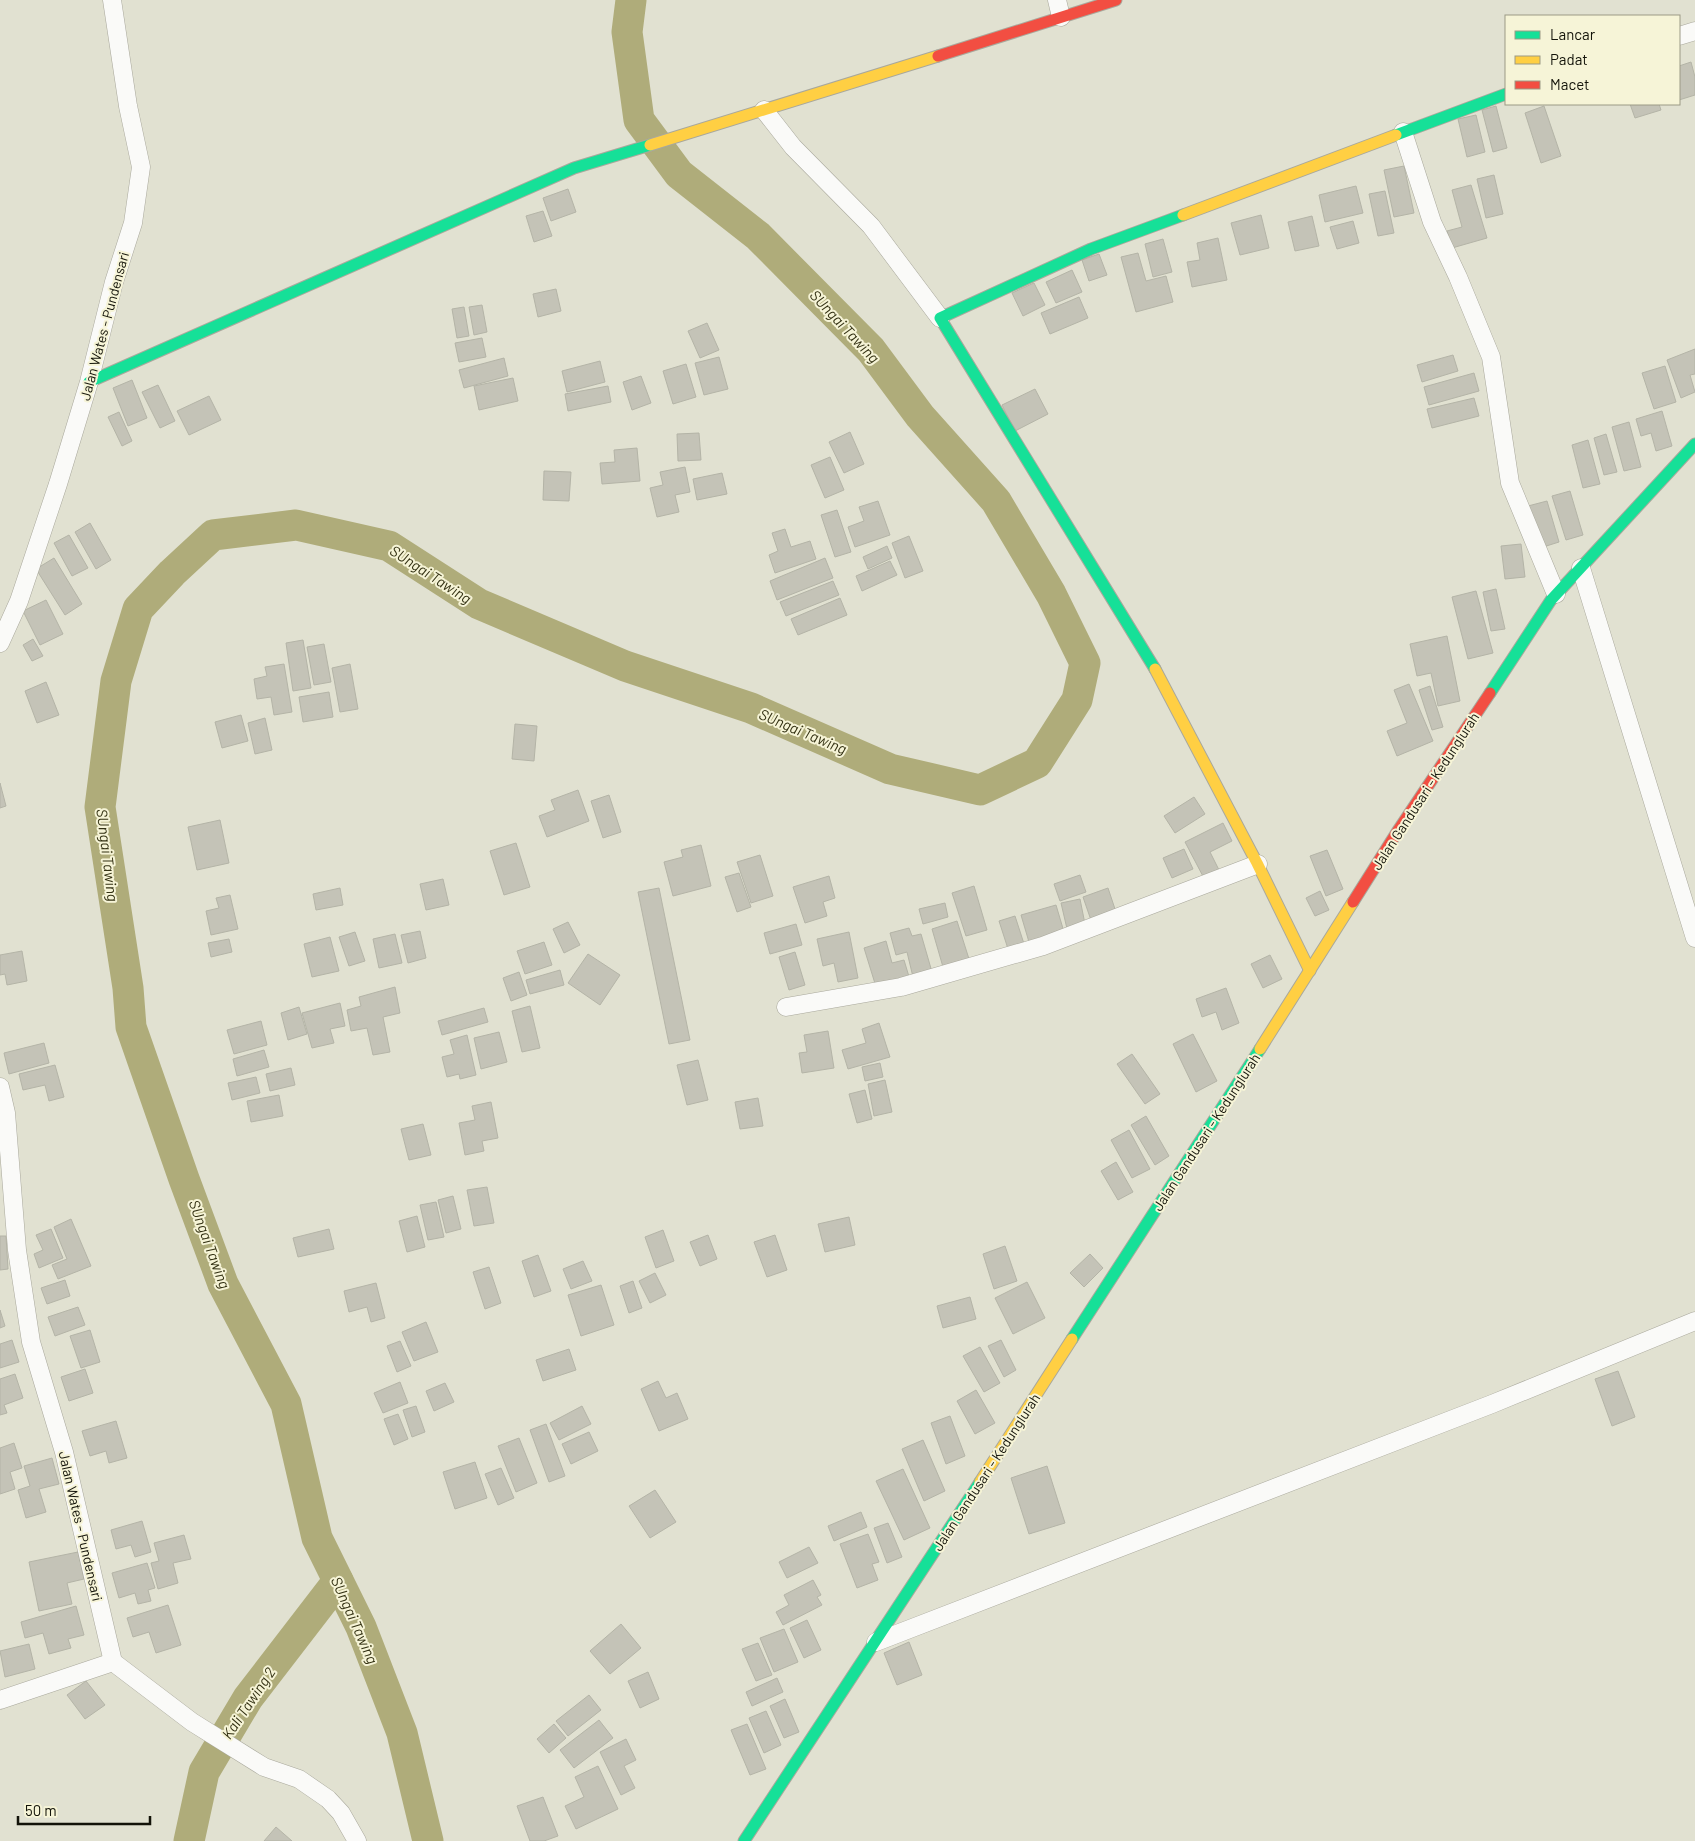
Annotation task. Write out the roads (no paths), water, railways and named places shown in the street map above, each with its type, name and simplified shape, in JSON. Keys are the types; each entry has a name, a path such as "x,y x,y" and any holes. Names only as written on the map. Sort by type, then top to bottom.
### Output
{"street":[{"name":"Jalan Wates - Pundensari","path":"0,642 19,602 89,382 114,282 133,223 141,167 128,106 112,0"},
{"path":"1057,0 1061,17"},
{"path":"89,382 574,168 1116,0"},
{"path":"1680,36 1695,30"},
{"path":"940,318 1091,249 1505,94"},
{"path":"764,110 793,147 871,226 940,318 1156,671 1258,864 1310,972"},
{"path":"1403,132 1432,222 1458,276 1491,357 1510,484 1556,594"},
{"name":"Jalan Gandusari - Kedunglurah","path":"744,1841 876,1642 1310,972 1399,829 1556,594 1695,444"},
{"path":"1581,568 1695,938"},
{"path":"786,1007 901,987 1043,946 1258,864"},
{"name":"Jalan Wates - Pundensari","path":"0,1087 6,1113 17,1250 31,1342 64,1452 114,1662"},
{"path":"876,1642 1492,1404 1695,1321"},
{"path":"0,1700 114,1662 192,1722 264,1767 299,1779 328,1799 341,1813 357,1841"}],"waterway":[{"name":"SUngai Tawing","path":"428,1841 402,1733 361,1627 317,1538 286,1404 223,1284 131,1027 128,988 100,807 116,681 138,609 172,573 213,535 296,525 389,546 479,604 625,666 751,708 890,769 980,790 1037,763 1077,700 1085,663 1051,594 996,501 920,416 871,350 758,236 679,174 639,120 627,32 631,0"},
{"name":"Kali Tawing 2","path":"189,1841 204,1772 248,1698 338,1581"}]}
